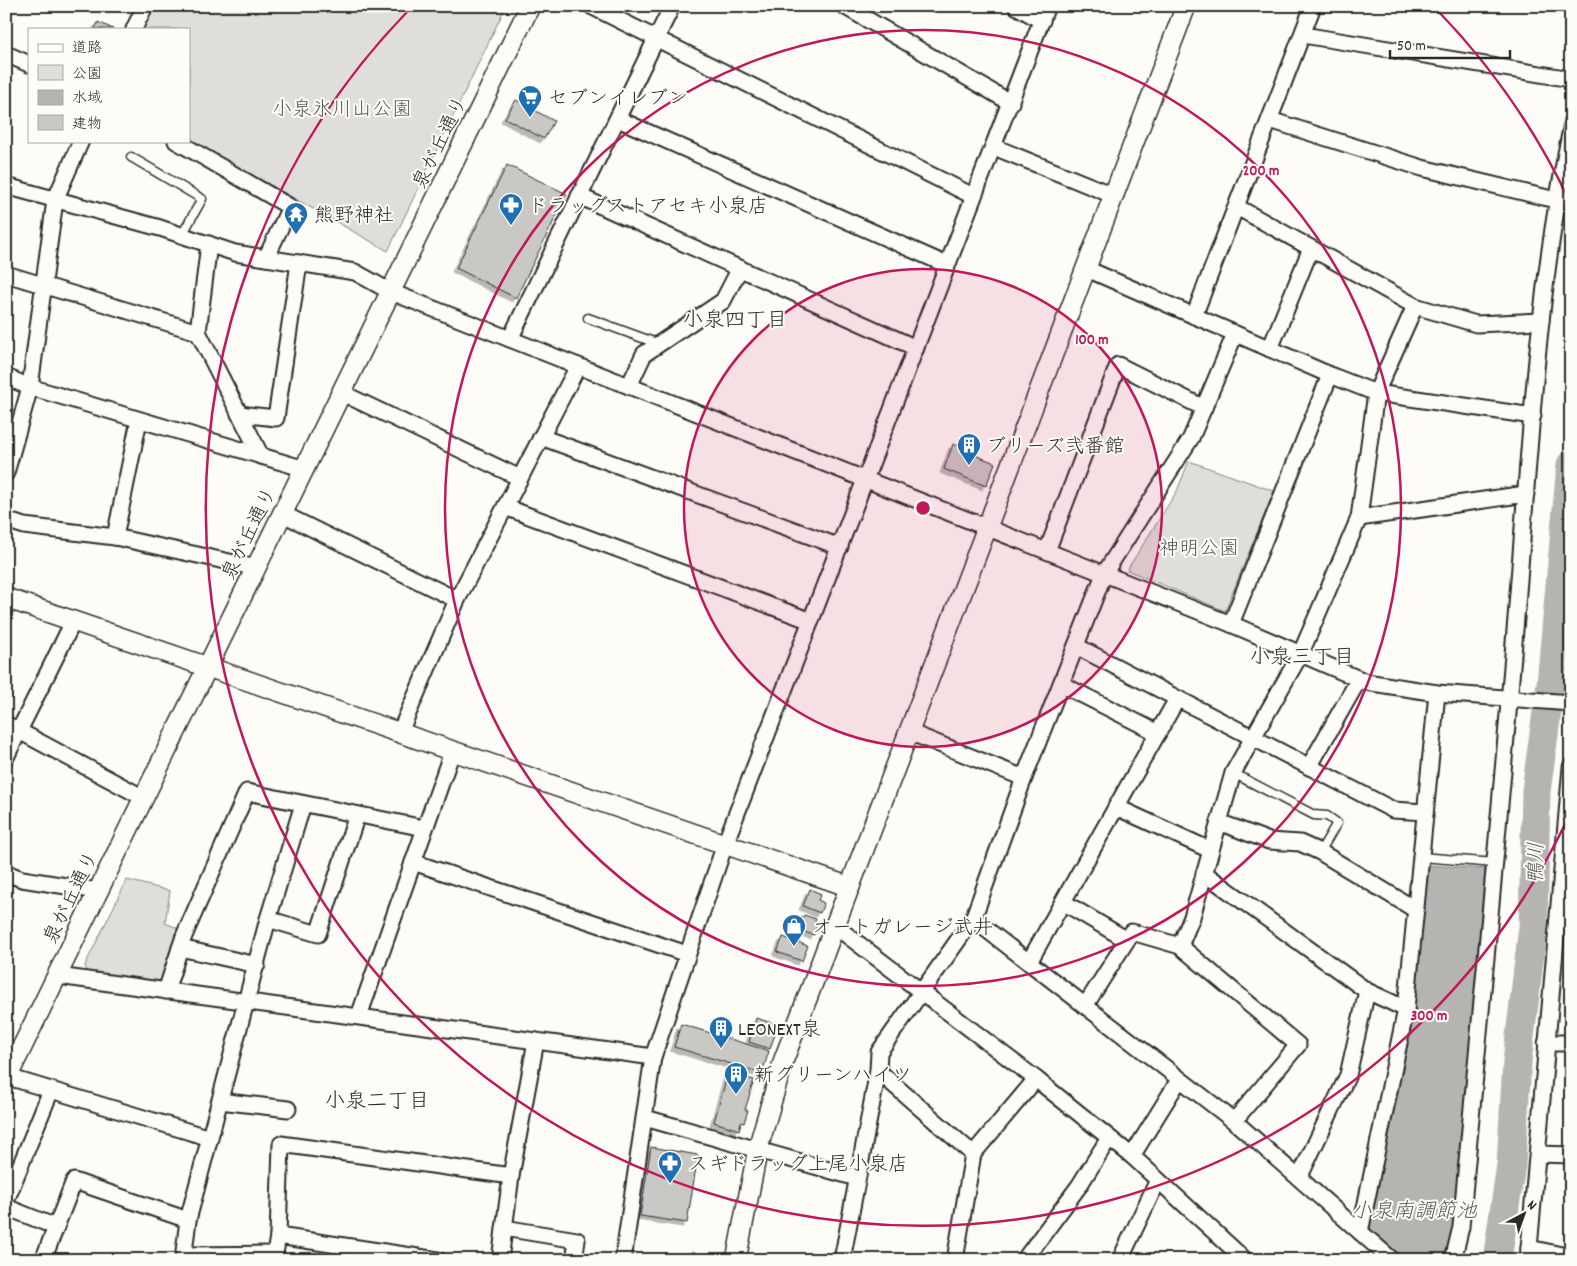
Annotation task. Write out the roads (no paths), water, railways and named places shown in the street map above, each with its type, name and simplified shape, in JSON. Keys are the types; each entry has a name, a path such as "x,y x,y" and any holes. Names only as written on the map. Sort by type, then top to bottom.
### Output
{"street":[{"path":"134,28 145,6"},
{"name":"泉が丘通り","path":"7,1078 530,6"},
{"path":"591,6 973,196"},
{"path":"510,339 672,6"},
{"path":"844,6 1011,103"},
{"path":"1016,6 1042,21"},
{"path":"623,1260 653,1057 687,954 725,844 1047,6"},
{"path":"736,1260 758,1148 784,1059 1088,269 1186,6"},
{"path":"1194,316 1314,6"},
{"path":"1302,34 1571,79"},
{"path":"6,54 28,64"},
{"path":"618,118 947,265"},
{"path":"1270,120 1422,168 1556,200"},
{"path":"1453,1260 1461,1227 1510,697 1541,321 1556,200 1571,129"},
{"path":"6,473 30,387 54,200 81,142"},
{"path":"178,142 290,207 266,258"},
{"path":"994,147 1115,196"},
{"path":"6,186 182,235 235,253 355,272 391,292 1231,624 1366,682 1437,693 1571,703"},
{"path":"579,196 916,348"},
{"path":"1237,207 1416,306 1476,324 1541,321"},
{"path":"208,244 198,332 261,456"},
{"path":"1270,349 1311,248"},
{"path":"239,414 276,418 299,263"},
{"path":"629,386 644,354 723,301 740,268"},
{"path":"1088,269 1330,375 1376,393 1533,416"},
{"path":"6,274 43,287 198,332"},
{"path":"1180,946 1192,917 1233,773 1301,653 1360,518 1376,393 1416,306"},
{"path":"842,1260 878,1071 879,1052 973,919 1024,778 1104,574 1191,438 1235,334"},
{"path":"1047,551 1118,365 1204,408"},
{"path":"400,732 457,600 578,366"},
{"path":"1231,624 1330,375"},
{"path":"6,377 30,387 305,469"},
{"path":"342,392 520,478"},
{"path":"115,537 139,420"},
{"path":"541,437 840,547"},
{"path":"1360,518 1526,494"},
{"path":"505,507 811,621"},
{"path":"283,514 457,600"},
{"path":"6,520 24,526 115,537 257,568"},
{"path":"6,598 850,887"},
{"path":"6,756 13,727 73,622"},
{"path":"1076,646 1393,810 1425,812"},
{"path":"1309,766 1358,678"},
{"path":"1061,684 1158,733"},
{"path":"1360,1232 1406,1009 1437,693"},
{"path":"1029,962 1177,699"},
{"path":"13,727 144,798"},
{"path":"909,732 1024,778"},
{"path":"359,1016 452,752"},
{"path":"1571,767 1564,932 1546,1043 1528,1254 1571,1257"},
{"path":"166,991 180,948 247,792 424,828"},
{"path":"303,804 268,919 248,1001 188,1220 184,1258 274,1257 278,1236 281,1144 511,1176"},
{"path":"1116,807 1210,850"},
{"path":"268,919 318,934 357,815"},
{"path":"1219,822 1269,841 1300,843 1320,852 1416,910"},
{"path":"413,862 687,954"},
{"path":"6,873 22,879 98,891"},
{"path":"1204,874 1367,991 1406,1009"},
{"path":"1062,902 1127,940"},
{"path":"973,919 1234,1121 1392,1260"},
{"path":"835,926 1036,1079 1132,1156 1158,1182 1245,1260"},
{"path":"1085,1006 1132,932 1180,946 1298,1046 1234,1121"},
{"path":"180,948 257,965"},
{"path":"58,976 653,1057"},
{"path":"1299,1178 1348,1075 1367,991"},
{"path":"500,1260 511,1176 536,1041"},
{"path":"1546,1043 1571,1043"},
{"path":"878,1071 973,1154"},
{"path":"7,1078 210,1138"},
{"path":"955,1260 973,1154 1036,1079"},
{"path":"1132,1156 1179,1080"},
{"path":"6,1201 51,1090"},
{"path":"220,1102 288,1109"},
{"path":"645,1118 758,1148 857,1178"},
{"path":"1027,1256 1079,1186 1109,1138"},
{"path":"1538,1154 1571,1155"},
{"path":"44,1260 74,1181 188,1220"},
{"path":"1120,1260 1158,1182"},
{"path":"6,1207 56,1228"},
{"path":"504,1228 577,1240 574,1260"},
{"path":"278,1236 438,1260"}],"lane":[{"path":"131,156 202,199 182,235"},
{"path":"588,318 659,344"},
{"path":"1233,773 1314,815 1327,816 1337,822 1320,852"},
{"path":"1421,858 1495,862"}],"water":[{"name":"小泉南調節池","path":"1428,865 1485,869 1454,1225 1446,1260 1403,1260 1371,1232 1369,1222 1413,1011"}],"waterway":[{"name":"鴨川","path":"1497,1260 1511,1165 1517,1062 1533,927 1536,791 1551,684 1571,465"}],"place":[{"name":"セブンイレブン","path":"530,118"},
{"name":"ドラッグストアセキ小泉店","path":"511,226"},
{"name":"熊野神社","path":"296,235"},
{"name":"ブリーズ弐番館","path":"969,466"},
{"name":"オートガレージ武井","path":"794,947"},
{"name":"LEONEXT泉","path":"721,1049"},
{"name":"新グリーンハイツ","path":"736,1095"},
{"name":"スギドラッグ上尾小泉店","path":"670,1184"}],"district":[{"name":"小泉四丁目","path":"735,319"},
{"name":"小泉三丁目","path":"1302,656"},
{"name":"小泉二丁目","path":"377,1100"}],"park label":[{"name":"小泉氷川山公園","path":"342,108"},
{"name":"神明公園","path":"1199,547"}]}
